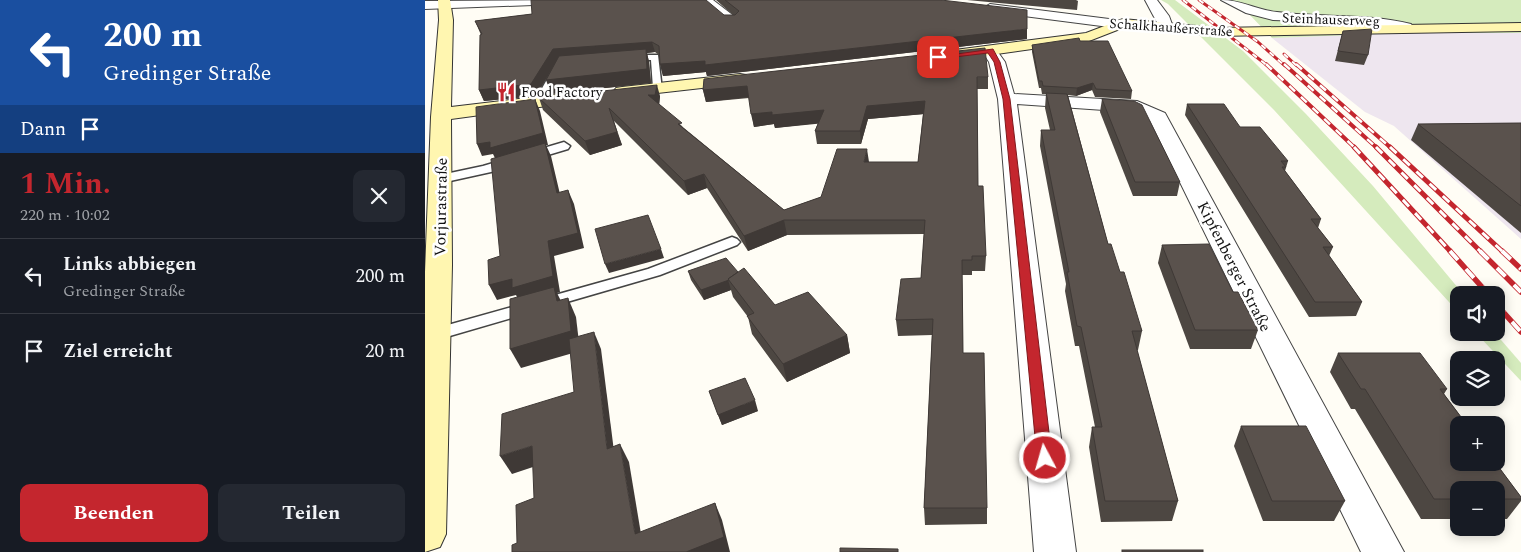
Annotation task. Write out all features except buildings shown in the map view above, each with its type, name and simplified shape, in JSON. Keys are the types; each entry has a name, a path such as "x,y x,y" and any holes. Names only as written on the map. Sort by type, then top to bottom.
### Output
{"main road":[{"name":"Vorjurastraße","path":"425,534 436,334 445,49 444,2"},
{"name":"Schalkhaußerstraße","path":"1117,24 1141,23 1217,32 1406,27 1521,27"},
{"path":"929,58 1089,37 1117,24"},
{"path":"609,93 756,77"},
{"path":"442,114 589,96"}],"street":[{"path":"425,5 444,2 559,0"},
{"path":"705,0 732,20"},
{"path":"1151,0 1163,16 1166,27"},
{"name":"Steinhauserweg","path":"1227,0 1258,14 1273,17 1311,20 1379,20 1406,27"},
{"path":"1092,6 1117,24"},
{"name":"Schalkhaußerstraße","path":"981,7 1117,24"},
{"path":"990,50 997,62 1007,99 1055,552"},
{"name":"Kipfenberger Straße","path":"1007,99 1033,99 1137,107 1158,117 1383,552"}],"lane":[{"path":"615,59 655,58 658,88"},
{"path":"539,101 560,64 569,63"},
{"path":"441,179 486,170 564,146"},
{"path":"436,334 646,274 732,242"}],"shaded area":[{"path":"1406,33 1521,33 1521,239 1394,126 1365,112 1272,38"}],"green space":[{"path":"1161,0 1175,0 1243,51 1306,114 1373,186 1456,286 1450,286 1450,303 1274,110 1168,4"},
{"path":"1226,0 1521,0 1521,33 1406,33 1272,38 1247,12"},
{"path":"1484,341 1502,341 1521,363 1521,381 1505,364 1505,351 1493,351"}],"railway":[{"path":"1183,0 1268,66"},
{"path":"1199,0 1258,42 1285,66"},
{"path":"1284,54 1297,66"},
{"path":"1266,64 1354,147"},
{"path":"1284,64 1377,148"},
{"path":"1296,64 1391,148"},
{"path":"1354,147 1451,252"},
{"path":"1390,147 1503,252"},
{"path":"1377,148 1521,292"},
{"path":"1450,251 1481,286"},
{"path":"1502,251 1521,269"},
{"path":"1505,314 1521,332"}],"place":[{"name":"Food Factory","path":"506,92"}],"route":[{"path":"938,57 990,50 997,62 1007,99 1045,458"}]}
